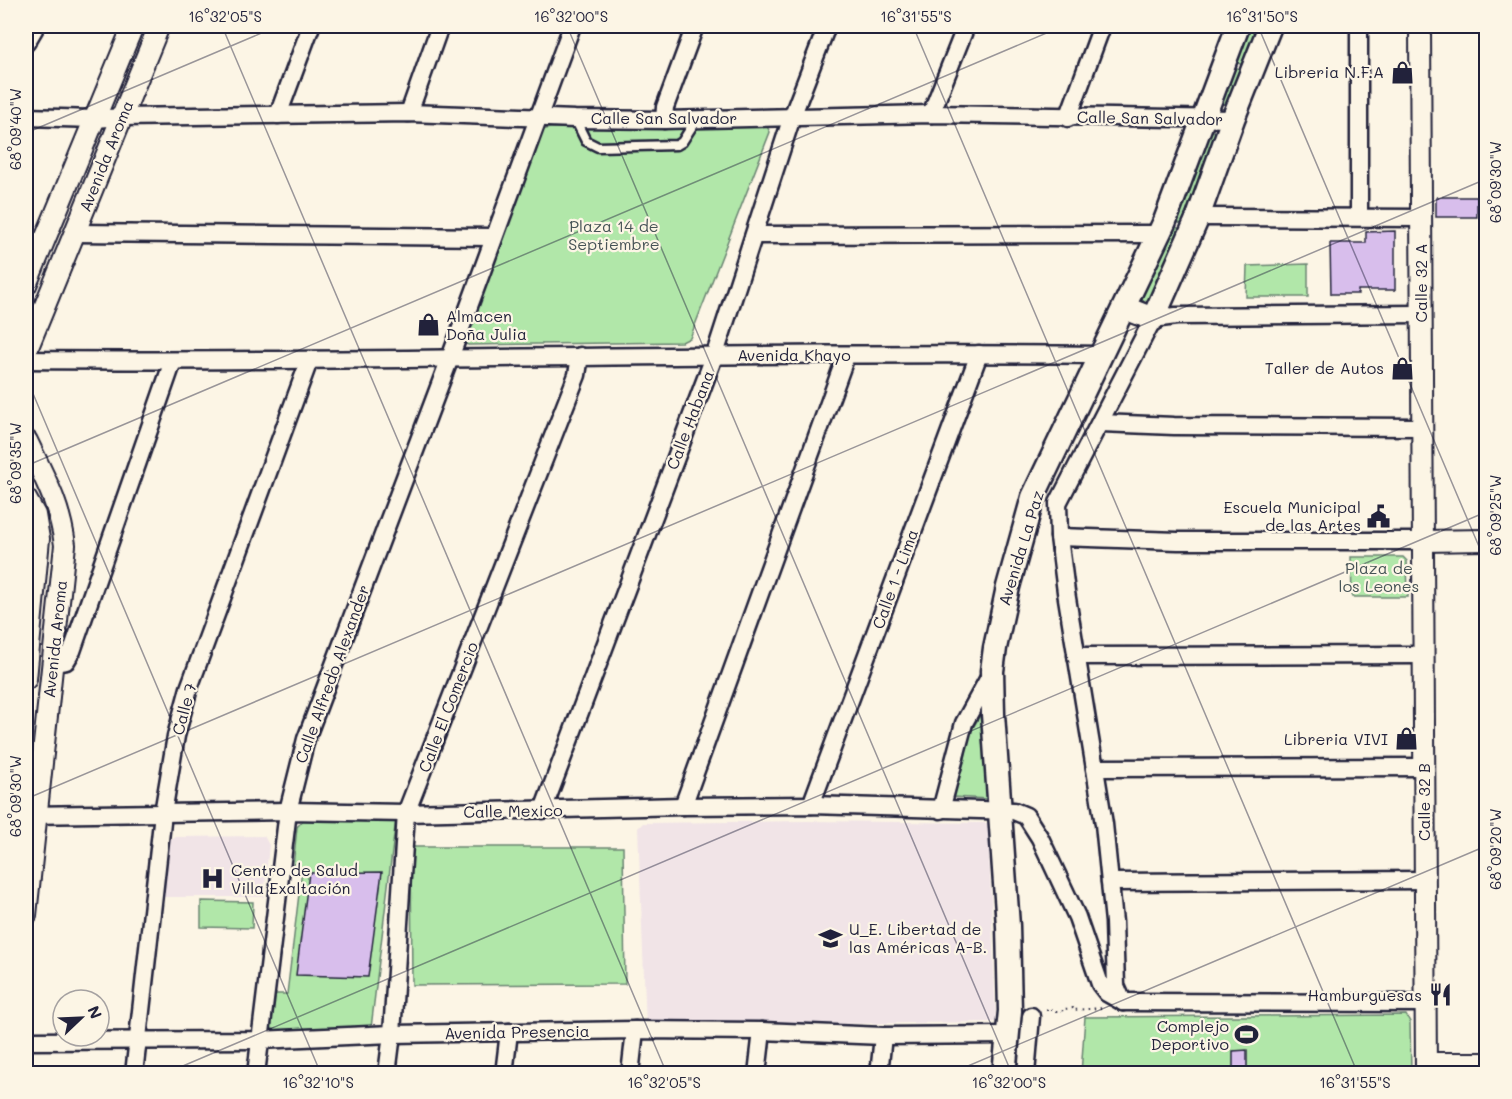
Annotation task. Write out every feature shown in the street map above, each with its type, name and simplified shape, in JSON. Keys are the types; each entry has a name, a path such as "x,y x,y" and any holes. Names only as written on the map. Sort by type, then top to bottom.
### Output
{"main road":[{"name":"Avenida La Paz","path":"1004,1074 1010,1011 1008,926 993,714 994,648 1008,587 1034,497 1159,234 1238,26"},
{"name":"Avenida La Paz","path":"1153,319 1198,217 1233,119 1270,26"},
{"path":"1125,308 1153,319"}],"street":[{"path":"26,43 36,26"},
{"path":"130,26 158,28"},
{"name":"Avenida Aroma","path":"26,285 34,241 95,119 130,26"},
{"path":"278,115 311,26"},
{"path":"409,113 440,26"},
{"name":"Calle Alfredo Alexander","path":"256,1074 288,811 306,739 572,26"},
{"path":"664,120 665,107 695,26"},
{"name":"Calle Habana","path":"543,810 715,354 792,117 826,26"},
{"path":"931,114 966,26"},
{"path":"1068,118 1102,26"},
{"path":"1359,26 1359,217"},
{"name":"Calle 32 A","path":"1420,26 1423,541"},
{"name":"Avenida Aroma","path":"26,352 158,28"},
{"name":"Calle San Salvador","path":"26,117 95,119 409,113 664,120 931,114 1233,119"},
{"path":"1198,217 1420,218"},
{"path":"74,233 493,237"},
{"path":"755,235 1159,234"},
{"path":"1153,319 1176,316 1421,314"},
{"name":"Avenida La Paz","path":"1123,1002 1116,986 1104,824 1076,656 1059,537 1058,503 1153,319"},
{"name":"Avenida Khayo","path":"26,360 309,361 715,354 1103,355"},
{"name":"Calle 1 - Lima","path":"811,805 979,354"},
{"name":"Calle El Comercio","path":"387,1074 392,1034 406,813 577,375 580,356"},
{"path":"683,806 846,356"},
{"path":"53,663 63,662 72,651 173,361"},
{"name":"Calle 7","path":"134,1074 163,813 176,736 189,688 309,361"},
{"path":"1101,423 1173,426 1422,427"},
{"name":"Avenida Aroma","path":"26,442 55,499 62,521 65,544 53,663 31,816 26,915"},
{"name":"Avenida Aroma","path":"26,499 35,515 39,539 26,679"},
{"path":"1059,537 1178,541 1486,540"},
{"name":"Calle 32 B","path":"1423,541 1426,1068"},
{"path":"1076,656 1423,655"},
{"path":"941,810 964,723 992,671"},
{"path":"1095,768 1424,767"},
{"name":"Calle Mexico","path":"31,816 288,811 406,813 811,805 1014,811 1026,816 1040,838 1077,917 1100,984 1107,993 1123,1002"},
{"path":"1110,882 1425,880"},
{"path":"1123,1002 1426,1003"},
{"path":"1026,1074 1039,1014"},
{"path":"630,1074 635,1030"},
{"name":"Avenida Presencia","path":"26,1041 259,1040 392,1034 635,1030 762,1031 883,1036 1009,1035"},
{"path":"758,1074 762,1031"},
{"path":"504,1074 509,1032"},
{"path":"879,1074 883,1036"},
{"path":"1426,1068 1486,1063"}],"lane":[{"path":"574,119 586,141 598,147 677,145 682,142 696,119"}],"path":[{"path":"1039,1014 1047,1009 1064,1011 1064,1009 1098,1009"}],"shaded area":[{"path":"806,821 988,823 996,1022 646,1026 638,828 643,823"},
{"path":"264,836 269,845 264,897 161,897 166,840 176,837"}],"green space":[{"path":"1249,28 1255,30 1242,65 1236,62"},
{"path":"1234,67 1241,69 1228,105 1221,102"},
{"name":"Plaza 14 de Septiembre","path":"766,125 770,132 690,338 682,342 468,345 460,341 538,131 550,128"},
{"path":"1211,131 1214,131 1216,136 1184,225 1177,222"},
{"path":"1175,227 1182,229 1148,300 1143,301 1141,297"},
{"path":"1308,264 1308,297 1246,297 1247,266"},
{"name":"Plaza de los Leones","path":"1351,557 1403,557 1407,561 1408,597 1352,597"},
{"path":"985,707 988,799 953,797 965,759 968,736"},
{"path":"305,818 396,818 371,1028 276,1031 270,1027 275,994 287,994 302,869 293,867 297,827"},
{"path":"411,847 623,847 625,984 412,985"},
{"path":"201,901 253,902 252,928 201,927"},
{"name":"Complejo Deportivo","path":"1406,1015 1410,1022 1411,1073 1081,1074 1085,1017"}],"building":[{"path":"1436,197 1477,197 1477,217 1436,217"},
{"path":"1395,231 1395,290 1358,290 1358,294 1331,294 1330,243 1366,243 1366,232"},
{"path":"382,872 368,977 296,975 309,873"},
{"path":"1247,1050 1247,1074 1233,1074 1233,1051"}],"place":[{"name":"Libreria N.F.A","path":"1402,72"},
{"name":"Almacen Doña Julia","path":"428,325"},
{"name":"Taller de Autos","path":"1402,368"},
{"name":"Escuela Municipal de las Artes","path":"1379,516"},
{"name":"Libreria VIVI","path":"1406,739"},
{"name":"Centro de Salud Villa Exaltación","path":"213,879"},
{"name":"U_E. Libertad de las Américas A-B.","path":"831,938"},
{"name":"Hamburguesas","path":"1440,995"},
{"name":"Complejo Deportivo","path":"1247,1035"}]}
